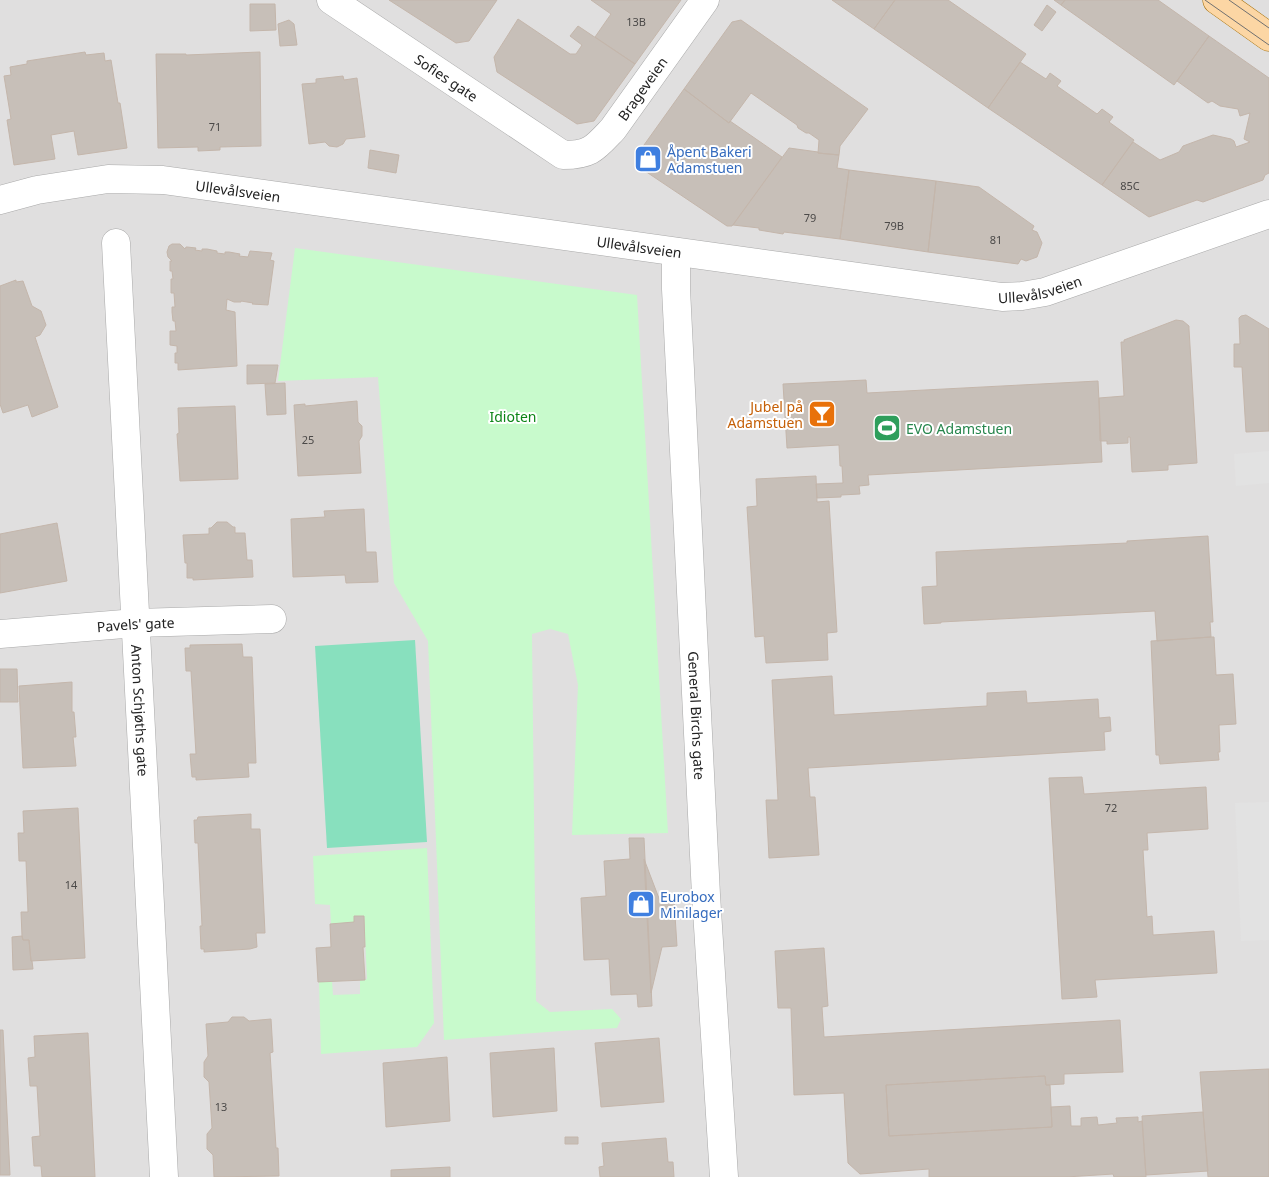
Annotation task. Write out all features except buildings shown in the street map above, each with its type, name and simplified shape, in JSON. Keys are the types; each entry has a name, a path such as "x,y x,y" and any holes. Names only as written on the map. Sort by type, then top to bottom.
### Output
{"main road":[{"path":"1217,0 1269,37"}],"street":[{"name":"Sofies gate","path":"331,0 563,154"},
{"name":"Brageveien","path":"563,154 578,155 596,148 613,129 705,0"},
{"name":"Ullevålsveien","path":"0,200 37,190 108,180 163,180 1002,297 1045,292 1269,214"},
{"name":"Anton Schjøths gate","path":"116,242 164,1177"},
{"name":"General Birchs gate","path":"676,252 676,290 706,895 724,1177"},
{"name":"Pavels' gate","path":"0,634 136,623 272,619"}],"shaded area":[{"path":"0,0 1269,0 1269,1177 0,1177"},
{"path":"1269,451 1269,483 1236,486 1234,454"},
{"path":"1269,802 1269,940 1241,941 1235,803"}],"green space":[{"name":"Idioten","path":"295,248 637,295 668,833 572,835 578,685 568,634 550,629 532,634 536,1001 550,1012 612,1009 621,1019 617,1028 444,1040 428,641 394,583 378,377 278,381"},
{"path":"415,640 427,842 327,848 315,646"},
{"path":"427,848 434,1023 417,1047 321,1054 319,982 332,981 333,995 360,994 360,980 367,979 364,916 354,916 354,923 331,924 330,905 315,904 313,856"}],"tram line":[{"path":"1205,0 1269,45"},
{"path":"1229,0 1269,28"}],"place":[{"name":"Åpent Bakeri Adamstuen","path":"648,159"},
{"name":"Jubel på Adamstuen","path":"822,414"},
{"name":"EVO Adamstuen","path":"887,428"},
{"name":"Eurobox Minilager","path":"641,904"}]}
